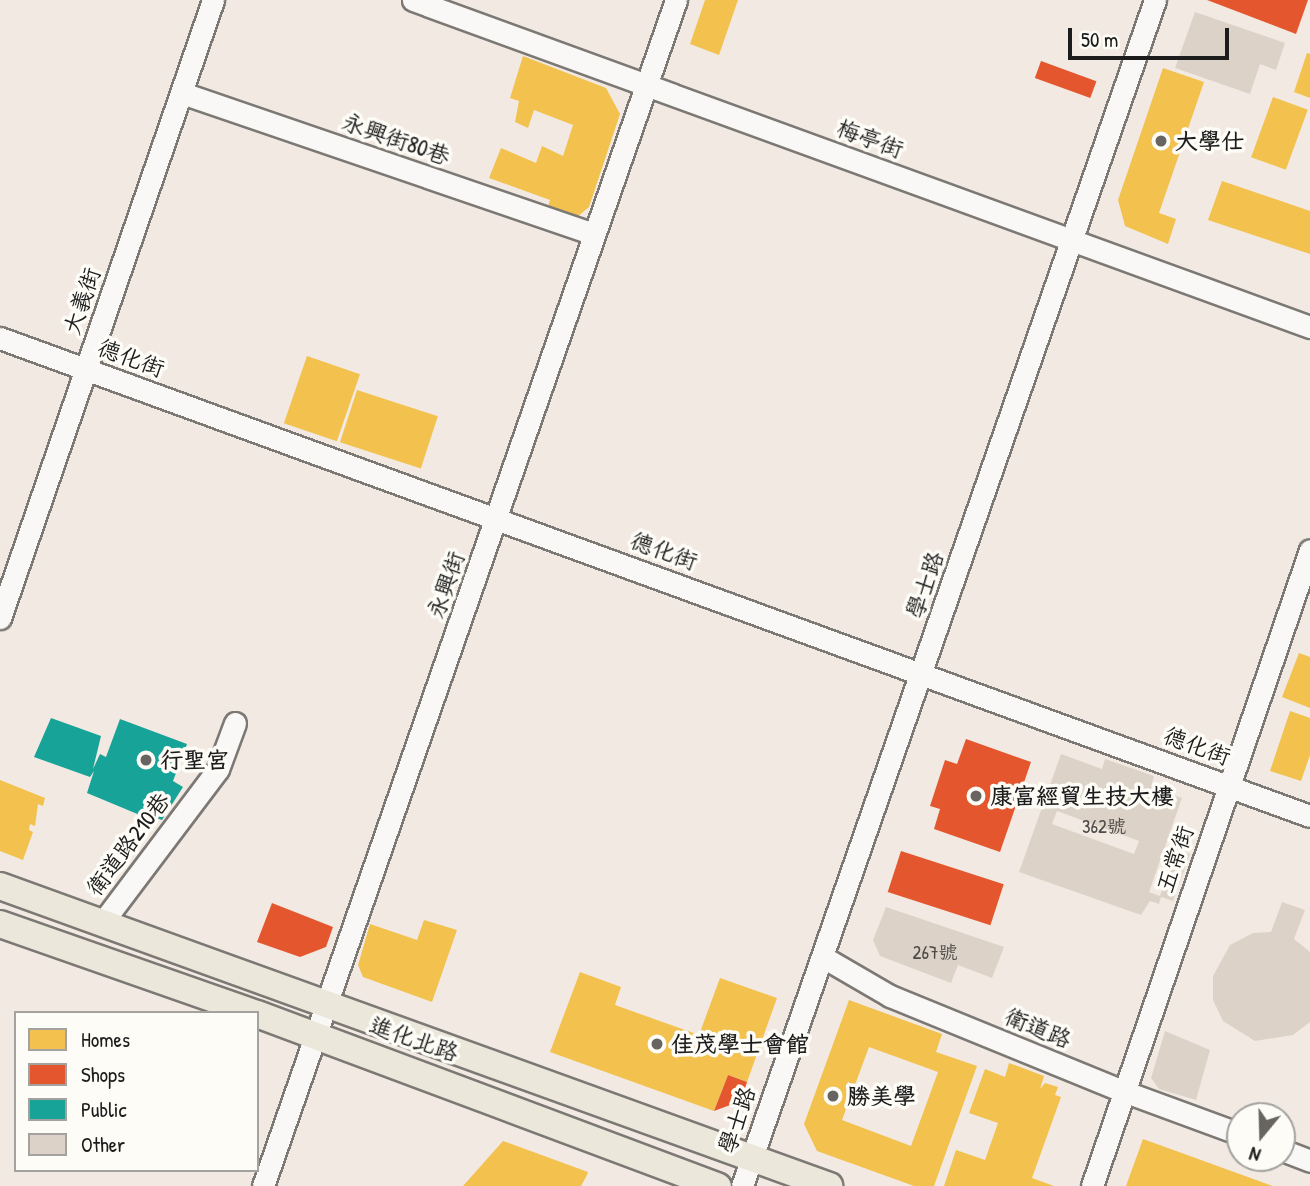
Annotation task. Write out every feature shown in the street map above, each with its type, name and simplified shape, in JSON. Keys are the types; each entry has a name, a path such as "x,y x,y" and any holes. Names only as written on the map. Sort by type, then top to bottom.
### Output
{"main road":[{"name":"進化北路","path":"0,886 829,1186"},
{"name":"進化北路","path":"0,924 250,1011"},
{"name":"進化北路","path":"259,1014 718,1186"}],"street":[{"name":"大義街","path":"0,618 213,0"},
{"name":"梅亭街","path":"413,0 1310,327"},
{"name":"永興街","path":"263,1186 328,1006 676,0"},
{"name":"學士路","path":"742,1186 1155,0"},
{"name":"永興街80巷","path":"182,93 594,234"},
{"name":"德化街","path":"0,338 1310,816"},
{"name":"五常街","path":"1092,1186 1310,550"},
{"name":"衛道路210巷","path":"102,923 218,769 235,723"},
{"name":"衛道路","path":"823,957 890,996 1123,1091 1226,1129"}],"building: Homes":[{"path":"705,0 738,0 719,55 690,44"},
{"path":"1307,53 1310,54 1310,98 1294,92"},
{"path":"523,56 606,88 620,114 589,207 577,217 548,207 550,200 489,178 501,148 536,163 542,146 563,156 573,125 534,110 528,128 515,122 519,101 510,98"},
{"name":"大學仕","path":"1163,68 1204,82 1159,213 1176,219 1168,244 1125,226 1118,200"},
{"path":"1273,97 1308,110 1286,170 1251,157"},
{"path":"1222,181 1310,211 1310,254 1208,220"},
{"path":"307,356 360,374 337,441 284,423"},
{"path":"357,390 438,416 421,469 340,442"},
{"path":"1299,653 1310,657 1310,708 1282,697"},
{"path":"1290,711 1310,718 1310,755 1301,781 1270,771"},
{"path":"0,780 45,798 43,806 38,804 35,826 30,824 29,830 33,832 23,860 0,851"},
{"path":"424,920 457,930 432,1002 363,977 358,965 370,924 417,940"},
{"name":"佳茂學士會館","path":"580,972 621,987 615,1005 699,1035 720,978 777,998 747,1082 728,1075 714,1111 550,1052"},
{"name":"勝美學","path":"849,1000 942,1034 936,1052 977,1066 934,1186 914,1186 817,1151 804,1124","holes":["869,1047 938,1072 911,1146 842,1120"]},
{"path":"1009,1063 1044,1076 1040,1089 1045,1083 1058,1087 1055,1095 1061,1097 1032,1178 1054,1186 944,1186 956,1150 985,1160 998,1123 969,1113 985,1069 1005,1077"},
{"path":"1143,1139 1226,1169 1226,1172 1234,1172 1273,1186 1126,1186"},
{"path":"503,1141 588,1172 587,1175 581,1186 463,1186"}],"building: Shops":[{"path":"1207,0 1308,0 1296,34"},
{"path":"1041,61 1096,81 1090,98 1035,78"},
{"name":"康富經貿生技大樓","path":"966,739 1031,762 1000,852 934,829 940,809 930,806 945,760 957,764"},
{"path":"901,851 1004,884 990,925 888,892"},
{"path":"272,903 333,927 326,947 300,957 257,942"},
{"path":"728,1075 747,1082 741,1101 714,1111"}],"building: Public":[{"name":"行聖宮","path":"51,718 101,736 93,769 100,754 106,757 120,719 187,744 173,781 183,787 162,820 147,815 147,818 87,793 94,771 90,777 34,757"}],"building: Other":[{"path":"1195,12 1285,43 1276,70 1260,64 1250,94 1175,68"},
{"path":"1061,754 1102,769 1105,759 1154,776 1151,787 1182,798 1149,892 1160,896 1177,849 1190,854 1173,901 1161,897 1159,904 1150,901 1141,915 1019,872","holes":["1057,811 1139,841 1134,854 1052,824"]},
{"path":"1282,902 1305,910 1294,939 1310,952 1310,1022 1293,1035 1255,1041 1223,1021 1213,1000 1213,976 1230,945 1253,933 1271,932"},
{"path":"886,907 1004,947 992,978 958,965 951,983 880,956 873,940"},
{"path":"1165,1031 1210,1050 1196,1100 1159,1089 1151,1078"}],"place":[{"name":"大學仕","path":"1161,141"},
{"name":"行聖宮","path":"146,760"},
{"name":"康富經貿生技大樓","path":"976,796"},
{"name":"佳茂學士會館","path":"657,1044"},
{"name":"勝美學","path":"833,1096"}]}
